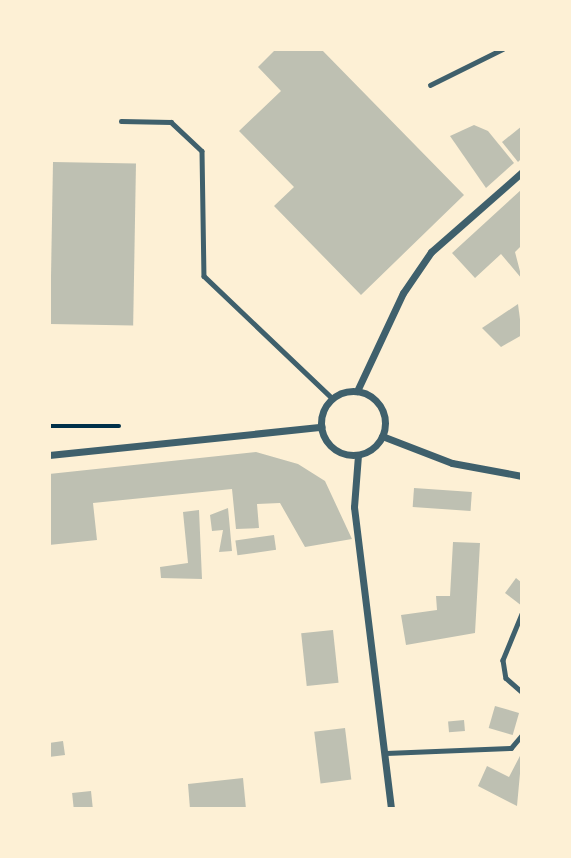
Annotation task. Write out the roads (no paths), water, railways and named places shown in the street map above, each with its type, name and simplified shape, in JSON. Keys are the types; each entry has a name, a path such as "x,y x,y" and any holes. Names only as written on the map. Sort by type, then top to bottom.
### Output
{"street":[{"path":"358,454 330,445 321,427 332,398 357,391 403,293 431,252 522,172"},
{"path":"357,391 381,407 382,436"},
{"path":"49,455 321,427"},
{"path":"382,436 358,454 355,507 391,809"},
{"path":"382,436 452,463 522,477"}],"lane":[{"path":"430,85 503,49"},
{"path":"121,121 171,122 202,151 204,276 332,398"},
{"path":"522,614 503,660 506,678 522,692"},
{"path":"386,753 512,748 522,735"}]}
